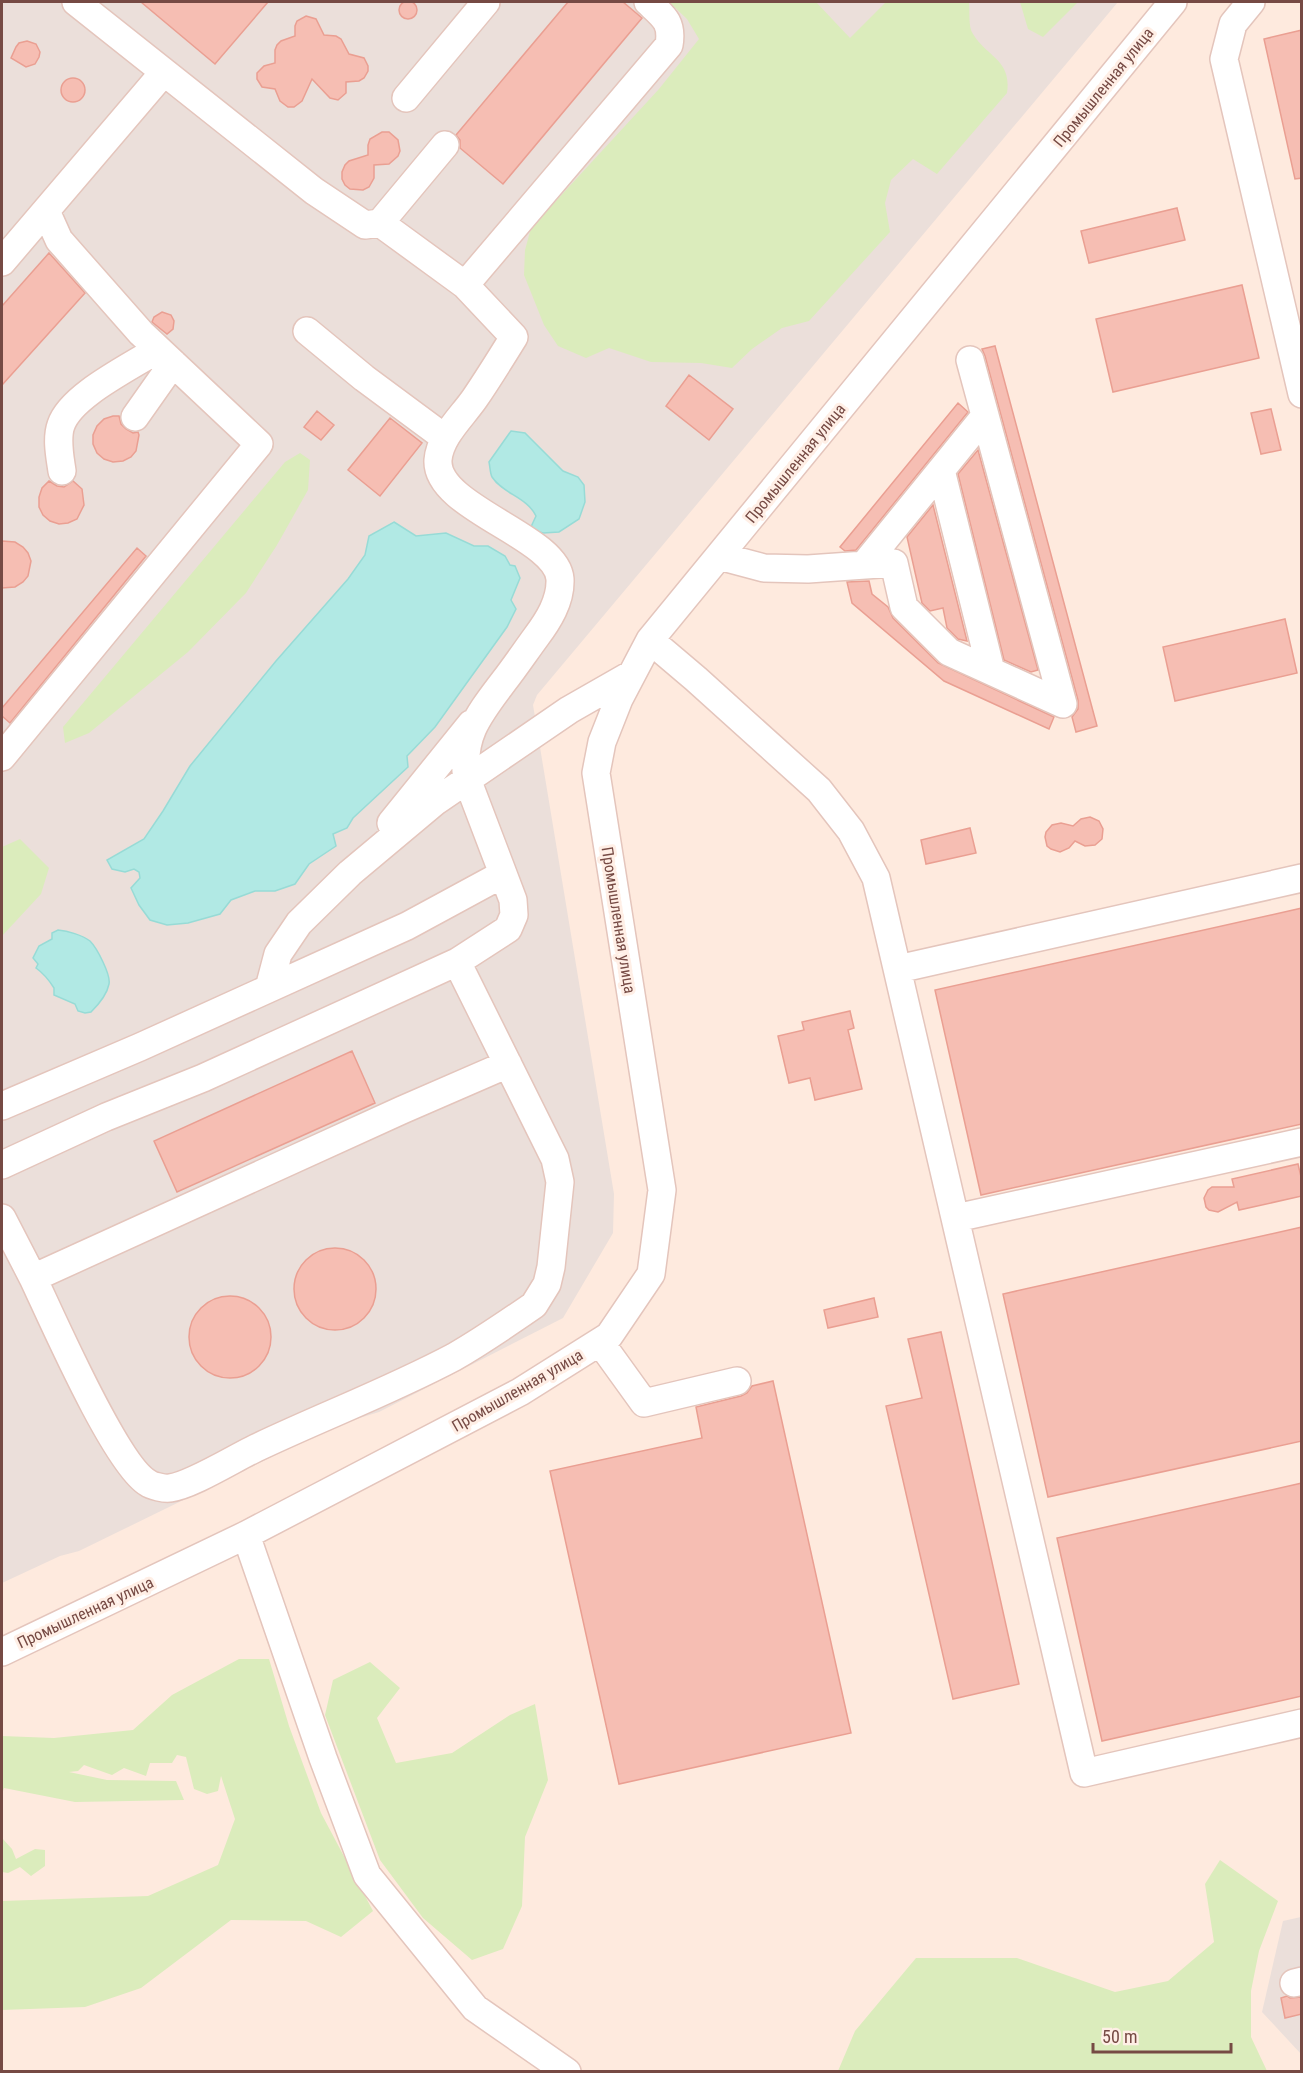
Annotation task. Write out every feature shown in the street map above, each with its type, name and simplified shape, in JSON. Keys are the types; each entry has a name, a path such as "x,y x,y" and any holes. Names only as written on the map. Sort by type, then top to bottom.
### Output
{"street":[{"path":"76,2 314,191 365,225 380,223 445,145"},
{"path":"406,98 486,2"},
{"path":"465,285 669,45 671,31 664,17 648,2"},
{"name":"Промышленная улица","path":"2,1652 246,1535 520,1392 609,1336 651,1274 662,1190 596,773 602,742 619,699 650,640 1173,2"},
{"path":"1251,2 1233,24 1224,59 1302,394"},
{"path":"2,262 164,72"},
{"path":"2,757 259,444 141,333 59,240 46,211"},
{"path":"350,873 477,716 546,623 557,601 560,578 554,564 531,543 482,514 449,487 440,474 438,460 445,438 474,399 514,337 465,285 380,223"},
{"path":"307,331 364,378 445,438"},
{"path":"135,417 165,356"},
{"path":"62,471 59,448 61,425 76,402 94,388 134,366 165,356"},
{"path":"887,536 904,607 949,652 1063,704 970,360"},
{"path":"864,565 985,416"},
{"path":"941,470 991,671"},
{"path":"719,556 764,568 808,569 894,563"},
{"path":"650,640 696,678 819,790 851,831 876,878 1084,1773 1302,1723"},
{"path":"269,988 278,954 299,923 350,873 436,801 467,779 569,710 632,674"},
{"path":"2,1165 106,1117 204,1078 457,962 508,929 514,915 513,900 467,779 465,767 468,742 477,716"},
{"path":"2,1106 140,1047 407,926 503,874"},
{"path":"898,969 1302,878"},
{"path":"2,1218 100,1415 133,1469 148,1484 169,1489 189,1482 278,1437 451,1358 534,1305 547,1284 551,1267 560,1182 555,1159 457,962"},
{"path":"33,1278 372,1123 508,1064"},
{"path":"956,1218 1302,1142"},
{"path":"600,1342 644,1403 737,1381"},
{"path":"246,1535 366,1875 475,2008 567,2072"}],"shaded area":[{"path":"2,2 1118,2 537,695 533,705 614,1194 613,1233 563,1318 379,1412 337,1425 79,1551 60,1556 2,1583"},
{"path":"1301,1917 1301,2054 1262,2012 1283,1921"}],"green space":[{"path":"669,2 816,2 850,38 886,2 969,2 971,31 1002,66 1008,82 1007,93 937,174 913,159 891,180 885,203 890,232 809,321 782,328 752,349 732,368 701,363 651,362 609,348 586,358 558,346 544,325 524,275 525,250 531,228 659,89 699,39 687,19"},
{"path":"1020,2 1078,2 1043,37 1028,29"},
{"path":"300,453 310,460 308,490 277,545 246,593 188,652 89,733 65,743 63,727 285,462"},
{"path":"20,839 49,868 41,894 2,936 2,847"},
{"path":"239,1659 269,1659 289,1726 321,1813 373,1911 341,1937 306,1921 231,1920 141,1988 85,2007 2,2010 2,1901 148,1896 218,1865 235,1819 221,1776 218,1791 207,1794 194,1789 186,1757 177,1755 172,1763 150,1763 146,1776 124,1768 112,1775 84,1765 78,1771 69,1772 107,1780 176,1781 184,1800 75,1802 4,1788 2,1794 2,1736 54,1738 133,1730 172,1695"},
{"path":"370,1662 400,1688 377,1718 396,1763 452,1753 510,1715 535,1704 548,1780 525,1837 522,1906 503,1949 472,1960 423,1918 380,1860 325,1715 333,1680"},
{"path":"2,1838 12,1849 16,1859 35,1849 45,1850 45,1866 31,1876 20,1867 8,1873 2,1872"},
{"path":"1220,1860 1278,1901 1259,1951 1251,1991 1251,2037 1267,2071 838,2071 855,2031 916,1958 1017,1958 1115,1992 1168,1981 1214,1942 1205,1884"}],"water":[{"path":"511,431 525,433 563,471 578,477 584,485 585,502 579,519 559,532 543,533 530,529 536,516 532,510 527,504 502,488 492,477 489,462"},
{"path":"394,522 416,536 446,533 474,546 488,546 505,556 510,565 515,566 520,578 511,600 516,609 507,627 435,727 407,756 408,767 353,818 347,828 333,834 336,846 309,864 295,884 275,891 255,891 231,900 220,914 188,923 167,925 150,920 139,905 131,888 140,878 139,872 134,869 125,872 112,869 107,860 144,839 190,766 276,661 348,579 365,555 369,536"},
{"path":"58,930 90,941 106,968 108,988 102,1000 91,1012 78,1011 75,1004 54,995 52,985 36,968 38,964 33,958 39,946 52,939 52,933"}],"building":[{"path":"404,1 412,1 417,6 415,17 404,19 399,14 399,6"},
{"path":"141,2 268,2 215,64"},
{"path":"568,2 623,2 642,18 503,184 460,148 460,140 456,135"},
{"path":"306,16 316,19 324,35 341,39 349,54 364,58 368,71 359,81 346,82 346,93 338,100 330,98 312,79 302,101 294,107 288,107 280,101 275,89 262,87 257,79 257,73 264,66 275,63 277,45 295,36 297,21"},
{"path":"1302,30 1302,178 1295,179 1264,39"},
{"path":"27,41 36,44 40,52 35,64 26,67 11,58 19,43"},
{"path":"73,78 78,79 84,85 84,95 78,101 73,102 68,101 62,95 61,90 62,85 68,79"},
{"path":"382,132 389,132 398,140 400,151 398,156 389,164 374,165 374,178 369,187 363,190 350,189 342,179 345,165 349,161 368,155 370,139"},
{"path":"1177,208 1185,240 1089,263 1081,231"},
{"path":"49,253 85,293 2,385 2,306"},
{"path":"1242,285 1259,358 1113,392 1096,319"},
{"path":"162,312 171,315 174,321 173,329 167,334 152,322 154,317"},
{"path":"995,346 1097,726 1076,732 1072,717 1078,709 1078,700 982,349"},
{"path":"689,375 733,409 709,440 666,406"},
{"path":"958,403 968,412 856,550 845,551 840,547"},
{"path":"1271,409 1281,450 1261,454 1251,413"},
{"path":"317,411 334,425 321,440 304,427"},
{"path":"119,416 121,424 126,429 133,433 138,432 139,435 136,451 123,461 113,462 104,459 97,453 93,444 93,435 97,426 104,419"},
{"path":"390,418 422,443 380,496 348,470"},
{"path":"978,450 1038,670 1031,672 1004,660 958,474"},
{"path":"49,481 64,487 73,481 82,489 84,505 77,519 59,524 43,515 39,507 39,497 42,488"},
{"path":"933,505 967,641 958,639 947,628 943,608 930,611 922,603 907,537"},
{"path":"2,541 15,542 23,547 31,561 28,576 15,587 2,588"},
{"path":"137,548 146,556 10,723 2,716 2,708"},
{"path":"869,581 872,594 888,607 893,618 938,663 1054,717 1049,729 944,681 852,603 847,582"},
{"path":"1285,619 1297,673 1175,701 1163,647"},
{"path":"1090,817 1099,821 1103,829 1102,839 1095,845 1085,846 1075,841 1069,848 1060,852 1047,846 1046,832 1052,825 1061,823 1073,826 1081,819"},
{"path":"970,828 976,853 926,864 921,840"},
{"path":"1302,908 1302,1124 981,1195 935,990"},
{"path":"850,1011 854,1028 848,1030 862,1089 815,1100 810,1078 789,1083 778,1036 804,1030 802,1022"},
{"path":"352,1051 375,1103 177,1192 154,1141"},
{"path":"1298,1164 1302,1181 1302,1196 1239,1210 1237,1202 1218,1212 1206,1207 1204,1198 1212,1187 1234,1187 1232,1179"},
{"path":"1302,1227 1302,1441 1048,1497 1003,1294"},
{"path":"335,1248 351,1251 364,1260 373,1273 376,1289 373,1305 364,1318 351,1327 335,1330 319,1327 306,1318 297,1305 294,1289 297,1273 306,1260 319,1251"},
{"path":"230,1296 246,1299 259,1308 268,1321 271,1337 268,1353 259,1366 246,1375 230,1378 214,1375 201,1366 192,1353 189,1337 192,1321 201,1308 214,1299"},
{"path":"874,1298 878,1317 828,1328 824,1310"},
{"path":"941,1332 1019,1684 953,1699 886,1406 922,1398 908,1339"},
{"path":"773,1381 851,1733 619,1784 550,1471 702,1438 696,1407 741,1396 747,1393 752,1386"},
{"path":"1302,1483 1302,1696 1102,1741 1057,1538"},
{"path":"1302,1997 1302,2014 1285,2018 1281,1998"}]}
